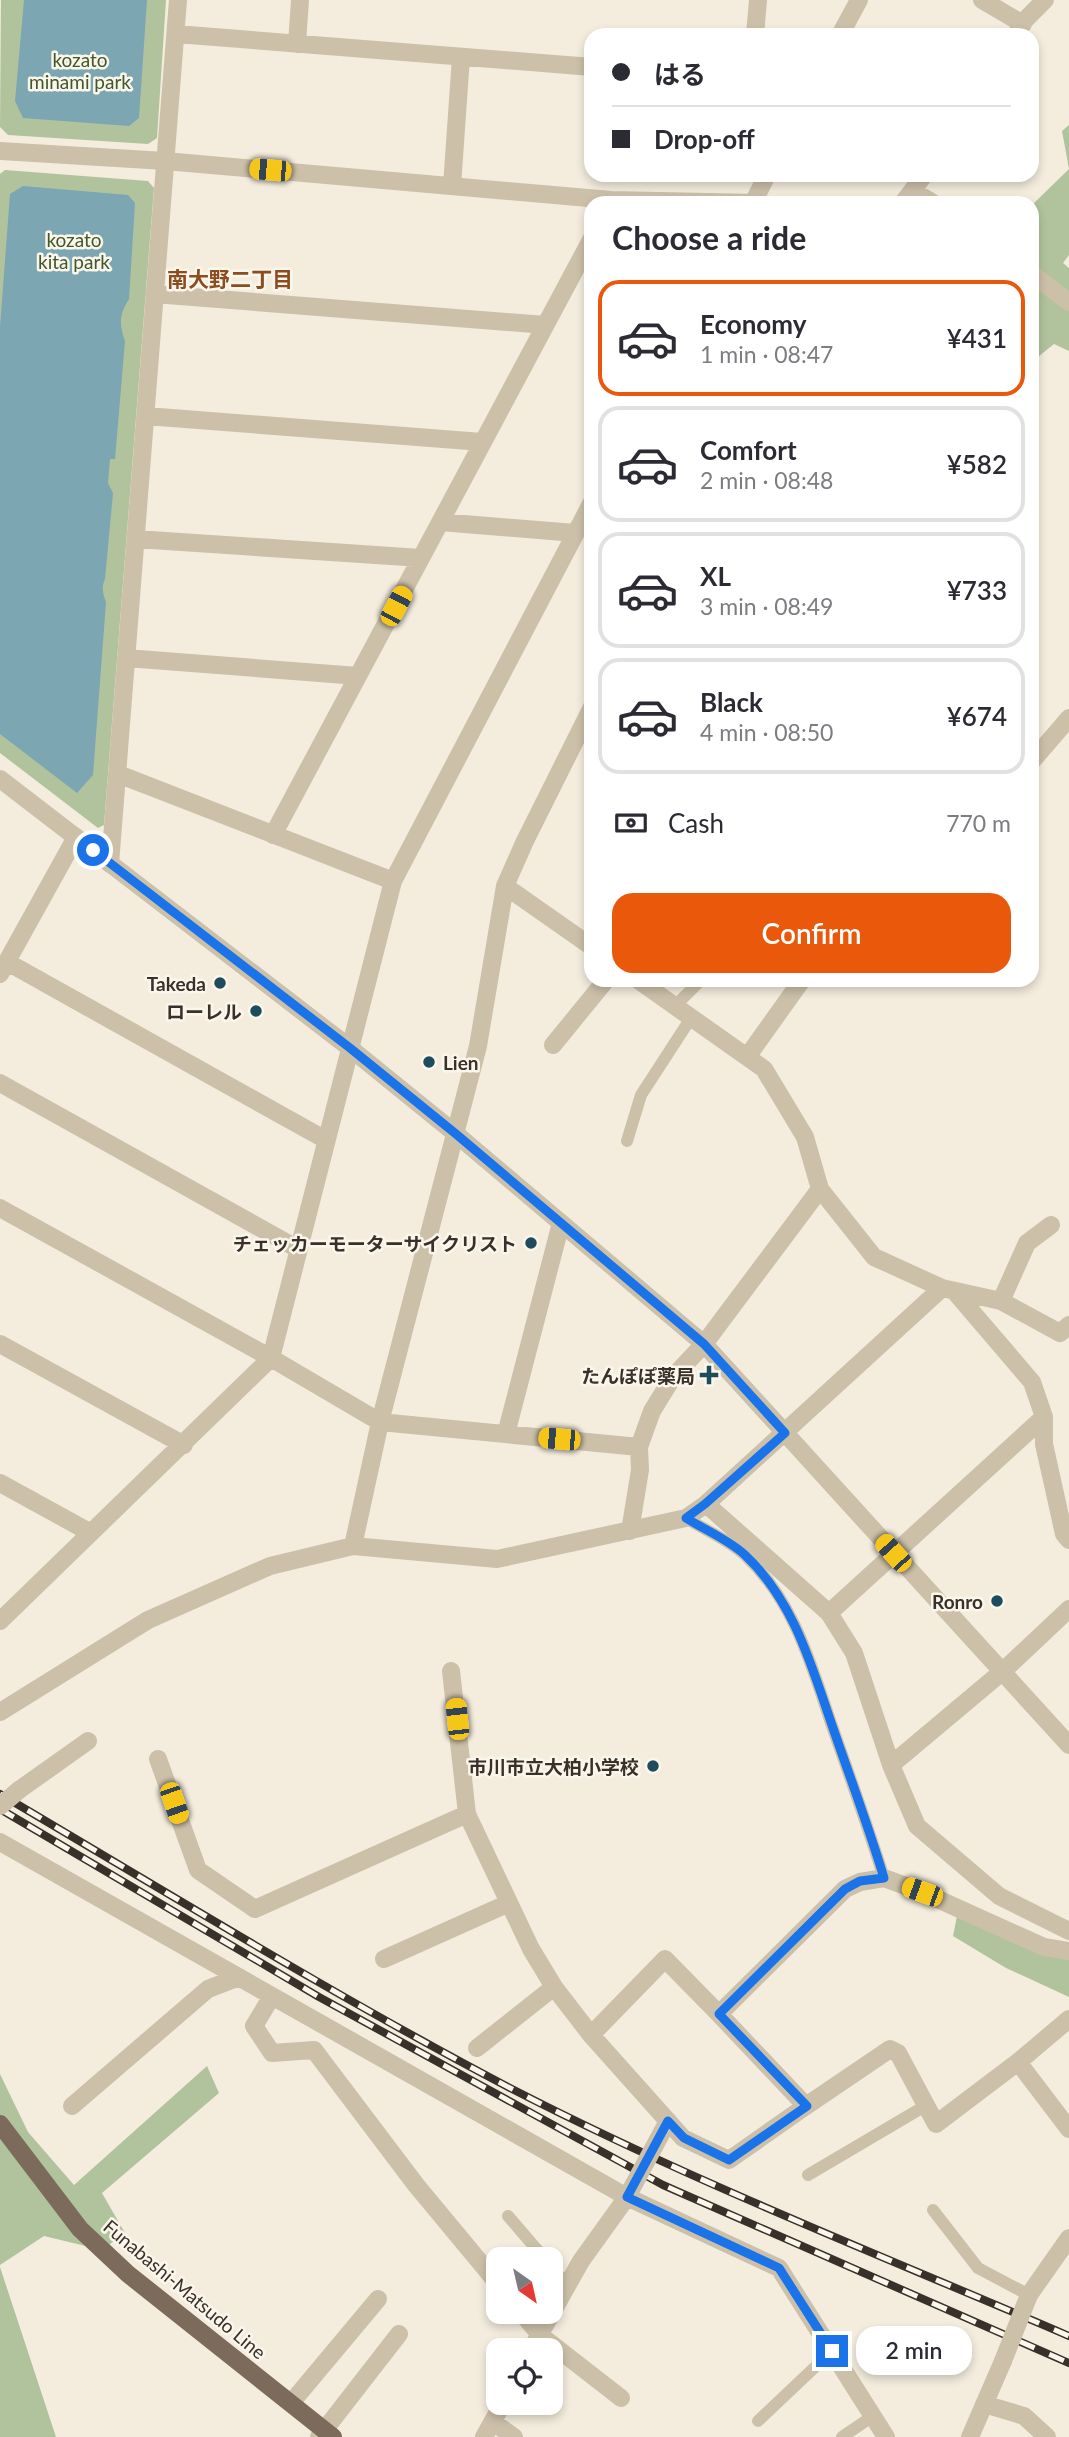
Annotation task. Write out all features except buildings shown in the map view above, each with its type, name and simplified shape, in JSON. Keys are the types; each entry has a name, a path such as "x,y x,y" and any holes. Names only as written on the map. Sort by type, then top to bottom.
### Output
{"main road":[{"name":"Funabashi-Matsudo Line","path":"0,2124 80,2229 128,2274 291,2403 326,2435"}],"street":[{"path":"110,864 178,0"},
{"path":"297,44 300,0"},
{"path":"756,28 758,0"},
{"path":"844,28 859,0"},
{"path":"982,0 1018,28"},
{"path":"1020,28 1045,0"},
{"path":"176,34 584,66"},
{"path":"452,186 461,57"},
{"path":"0,150 165,161 584,199"},
{"path":"273,835 584,253"},
{"path":"1039,279 1069,302"},
{"path":"154,294 545,325"},
{"path":"146,416 482,442"},
{"path":"0,1621 271,1359 393,881 583,526 440,522"},
{"path":"136,539 421,558"},
{"path":"126,658 358,676"},
{"path":"1039,753 1069,718"},
{"path":"353,1546 380,1422 478,1046 505,886 584,724"},
{"path":"118,774 393,881"},
{"path":"0,779 350,1048 704,1344 1069,1745"},
{"path":"76,837 3,968 326,1140"},
{"path":"505,886 584,941"},
{"path":"553,1045 600,987"},
{"path":"648,987 764,1069 805,1137 820,1189 874,1257 948,1290 1001,1301 1060,1333 1069,1325"},
{"path":"747,1057 797,987"},
{"path":"0,1083 298,1249"},
{"path":"630,1531 640,1470 639,1447 652,1411 673,1377 704,1344 820,1189"},
{"path":"0,1209 380,1422 639,1447"},
{"path":"506,1434 561,1223"},
{"path":"1001,1301 1027,1243 1052,1225"},
{"path":"948,1290 1032,1382 1044,1417 1044,1444 1064,1534 1069,1540"},
{"path":"0,1712 148,1620 270,1566 353,1546 497,1559 686,1518 948,1290"},
{"path":"0,1344 184,1445"},
{"path":"829,1614 1044,1417"},
{"path":"0,1483 91,1533"},
{"path":"705,1504 829,1614 853,1653 891,1765 916,1826 999,1896 1069,1931"},
{"path":"891,1765 1003,1671 1069,1609"},
{"path":"451,1671 467,1814 531,1949 554,1987 591,2035 684,2138 729,2160 890,2049 898,2053 936,2124 1018,2062 1069,2019"},
{"path":"0,1806 32,1779 88,1741"},
{"path":"158,1759 198,1870 255,1909 467,1814"},
{"path":"0,1842 627,2197 779,2268 886,2437"},
{"path":"719,2014 845,1889 860,1881 884,1878 922,1892 1044,1947 1069,1951"},
{"path":"384,1959 509,1903"},
{"path":"591,2035 665,1959 807,2106"},
{"path":"72,2106 208,1989 239,1977"},
{"path":"477,2048 554,1987"},
{"path":"272,1996 254,2026 272,2053 314,2050 416,2185 486,2269"},
{"path":"1018,2062 1069,2129"},
{"path":"538,2338 581,2261 627,2197 668,2121"},
{"path":"970,2437 1029,2295 1069,2238"},
{"path":"291,2403 378,2299"},
{"path":"326,2435 399,2334"},
{"path":"563,2360 621,2398"},
{"path":"984,2404 1024,2416 1047,2437"},
{"path":"489,2430 514,2437"}],"lane":[{"path":"675,1006 694,987"},
{"path":"627,1142 641,1095 691,1018"},
{"path":"686,1518 743,1553 761,1571 787,1607 804,1643 864,1811 884,1878"},
{"path":"808,2175 925,2106"},
{"path":"933,2210 978,2268 1029,2295"},
{"path":"508,2216 535,2247"},
{"path":"564,2281 567,2285"},
{"path":"758,2421 832,2351"},
{"path":"842,2437 873,2416"}],"green space":[{"name":"kozato minami park","path":"1,0 166,0 157,138 148,144 8,135 0,127"},
{"path":"1069,125 1069,169 1062,131"},
{"path":"1069,169 1069,255 1063,263 1069,268 1069,351 1054,344 1039,356 1039,198"},
{"name":"kozato kita park","path":"5,170 148,181 154,188 104,825 98,828 0,753 0,174"},
{"path":"957,1916 1035,1952 1069,1960 1069,1997 1006,1968 953,1936"},
{"path":"207,2066 219,2093 102,2193 125,2233 102,2250 44,2236 0,2265 0,2074 28,2132 74,2185"},
{"path":"0,2267 56,2437 0,2437"}],"water":[{"name":"kozato minami park","path":"24,0 147,0 139,118 129,126 23,118 15,101"},
{"name":"kozato kita park","path":"23,186 128,195 135,203 129,299 121,320 125,341 115,459 110,459 108,483 113,493 103,588 106,602 93,775 77,793 0,734 0,327 10,194"}],"railway":[{"path":"0,1794 318,1982 512,2089 649,2156 1069,2336"},
{"path":"0,1809 319,1997 663,2185 1069,2363"}],"place":[{"name":"Takeda","path":"220,983"},
{"name":"ローレル","path":"256,1011"},
{"name":"Lien","path":"429,1062"},
{"name":"チェッカーモーターサイクリスト","path":"531,1243"},
{"name":"たんぽぽ薬局","path":"709,1375"},
{"name":"Ronro","path":"997,1601"},
{"name":"市川市立大柏小学校","path":"653,1766"}],"district":[{"name":"南大野二丁目","path":"230,278"}],"route":[{"path":"93,850 350,1048 456,1134 704,1344 785,1433 686,1518 743,1553 761,1571 787,1607 804,1643 864,1811 884,1878 860,1881 845,1889 719,2014 807,2106 729,2160 684,2138 668,2121 627,2197 779,2268 832,2351"}]}
